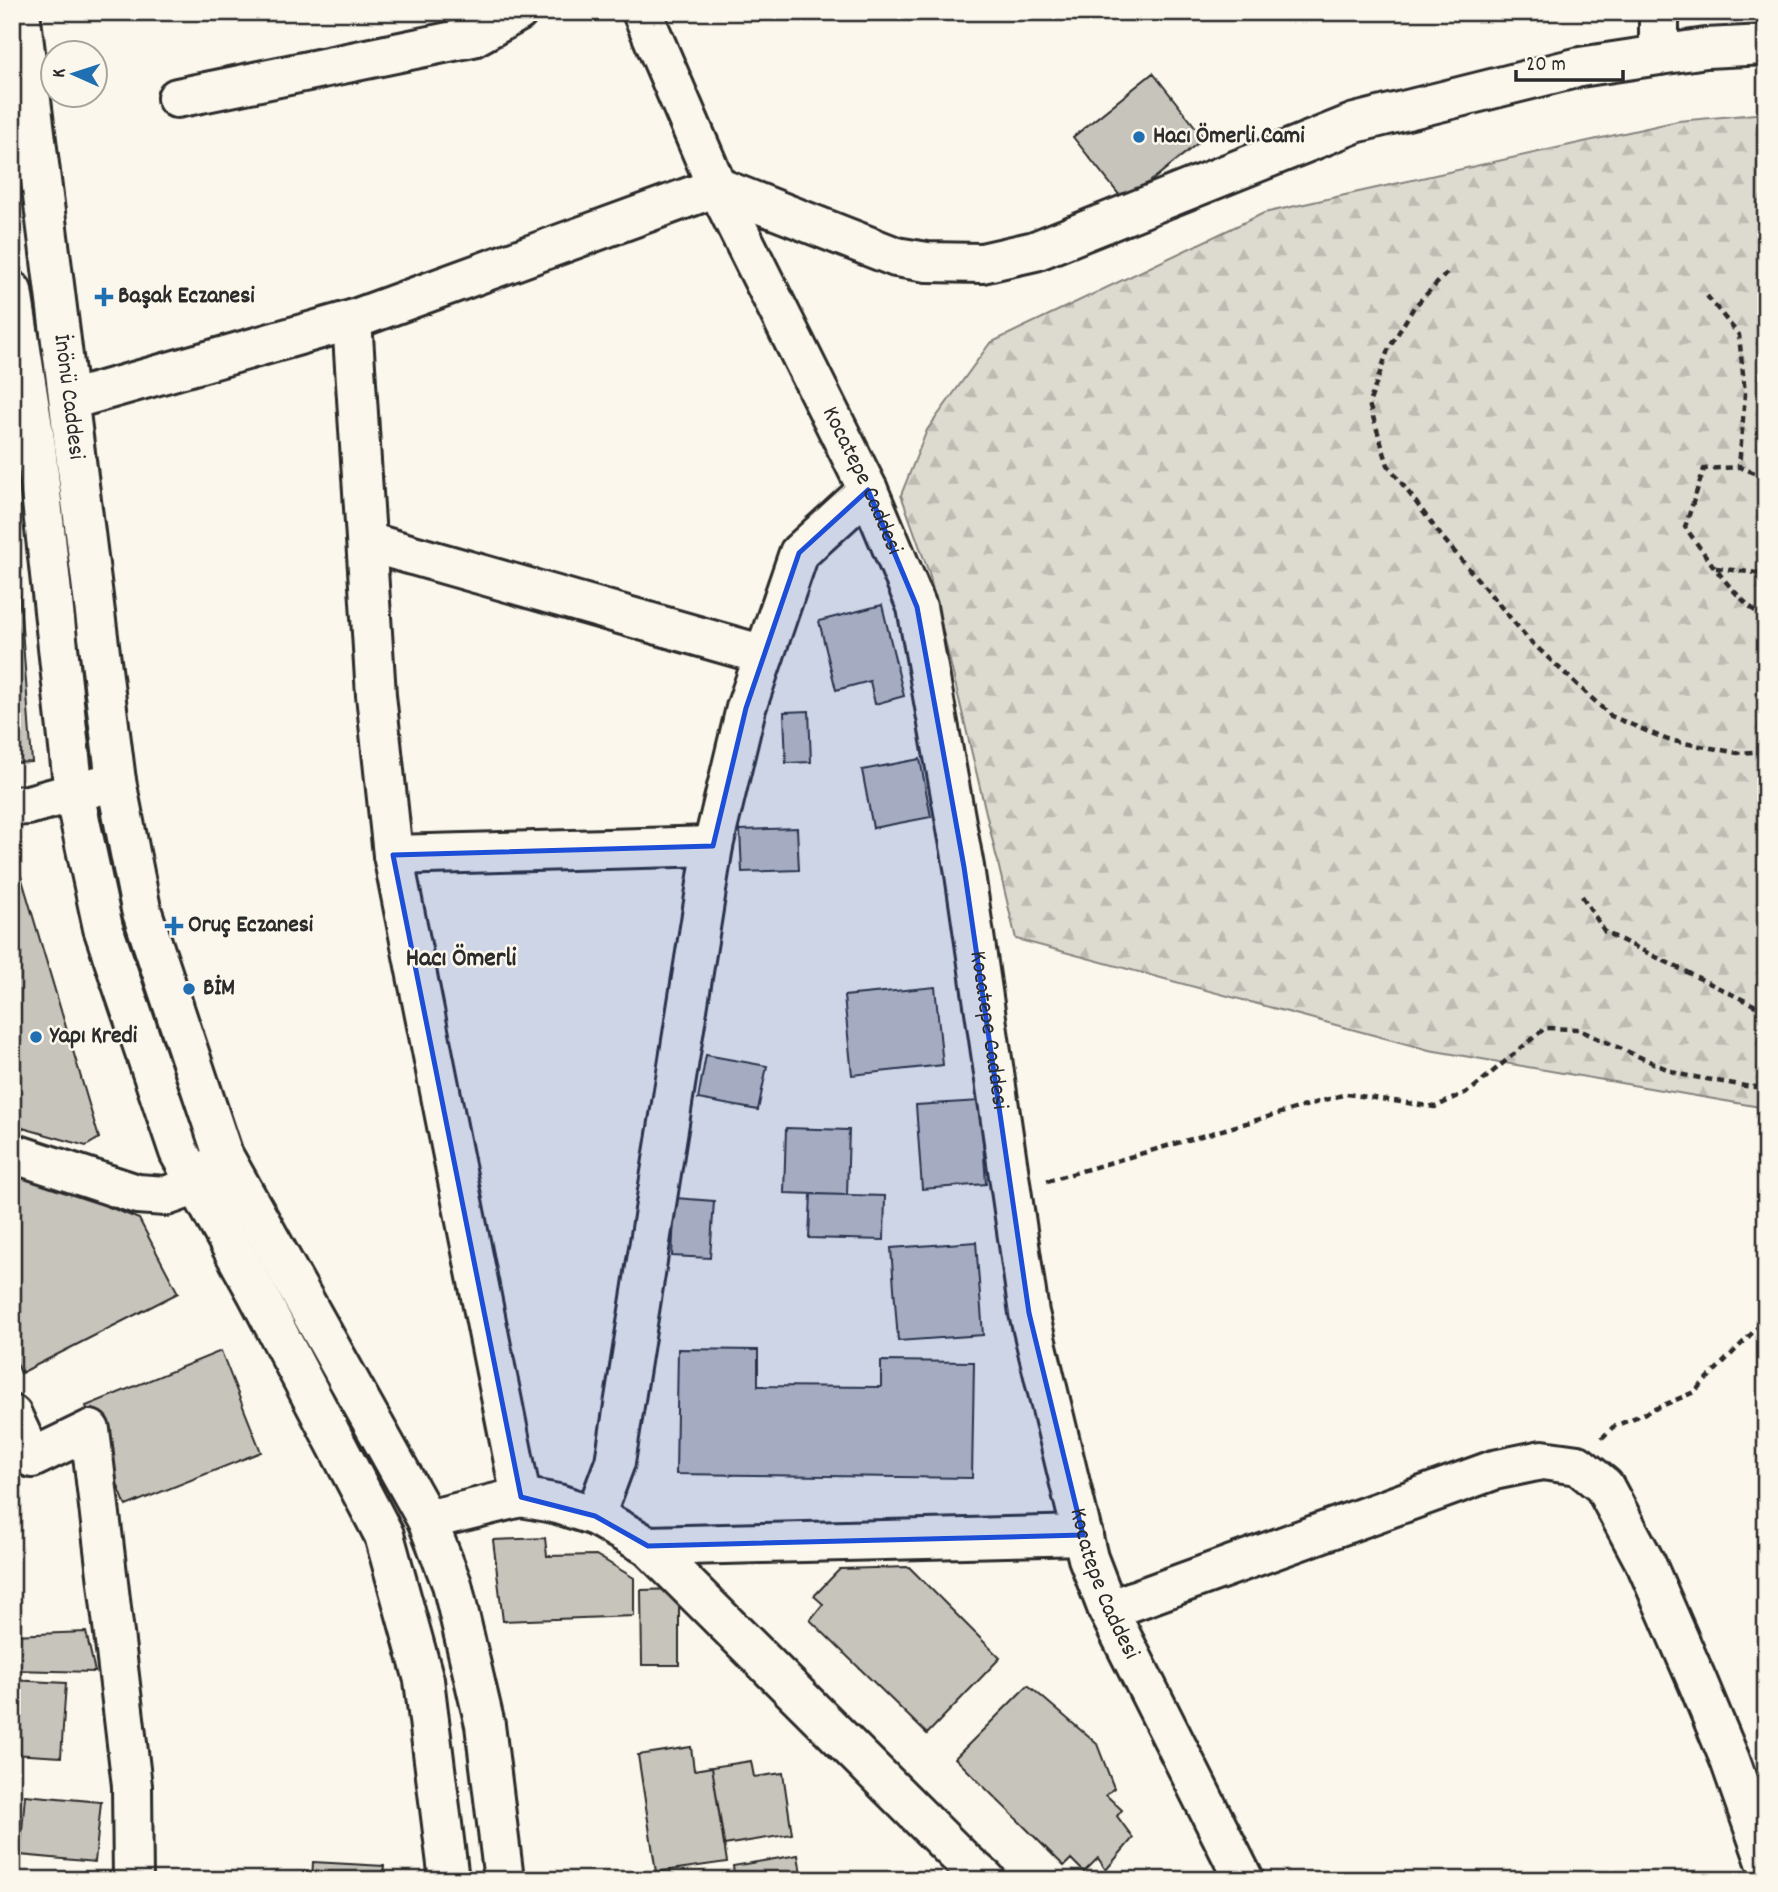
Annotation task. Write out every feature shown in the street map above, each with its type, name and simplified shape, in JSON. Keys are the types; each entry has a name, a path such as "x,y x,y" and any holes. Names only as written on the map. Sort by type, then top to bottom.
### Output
{"street":[{"name":"İnönü Caddesi","path":"20,12 116,781 141,909 223,1155 427,1520 452,1584 485,1724 504,1880"},
{"path":"177,99 472,37 518,12"},
{"name":"Kocatepe Caddesi","path":"642,12 717,187 867,490 917,607 964,867 1029,1313 1088,1558 1108,1610 1244,1880"},
{"path":"1659,12 1659,55"},
{"path":"70,400 352,320 717,187 896,257 927,262 982,263 1035,251 1355,123 1580,67 1706,48 1766,45"},
{"name":"İnönü Caddesi","path":"12,290 36,447 74,793 103,928 179,1152 264,1305 384,1535 424,1680 449,1880"},
{"path":"352,320 376,695 393,855 521,1497"},
{"path":"595,1516 615,1462 713,846 746,708 799,553 867,490"},
{"path":"367,542 764,655"},
{"path":"12,806 28,805 116,781"},
{"path":"393,855 713,846"},
{"path":"12,1153 137,1194 166,1196 197,1185 223,1155"},
{"path":"12,1415 22,1462 90,1430 132,1786 133,1880"},
{"path":"1108,1610 1494,1469 1542,1460 1578,1465 1604,1486 1647,1566 1730,1760 1766,1862"},
{"path":"427,1520 521,1497 558,1504 595,1516 648,1546 986,1880"},
{"path":"648,1546 1083,1535"}],"path":[{"path":"1447,273 1414,307 1388,350 1369,404 1388,465 1442,537 1529,640 1611,716 1668,740 1738,753 1766,751"},
{"path":"1707,296 1739,335 1745,394 1738,467"},
{"path":"1766,477 1738,467 1704,469 1685,527 1750,608 1766,619"},
{"path":"1716,568 1756,573 1766,569"},
{"path":"1582,896 1605,932 1766,1011"},
{"path":"1012,1191 1346,1094 1435,1107 1471,1090 1545,1028 1577,1029 1678,1074 1751,1087 1766,1086"},
{"path":"1578,1465 1614,1427 1694,1392 1766,1319"}],"highlighted area":[{"path":"868,490 917,607 964,867 1029,1313 1083,1535 648,1546 595,1516 521,1497 393,855 713,846 746,708 799,553"}],"green space":[{"path":"1766,113 1766,1108 1429,1050 1016,939 929,573 901,495 927,430 990,343 1264,213 1678,121"}],"building":[{"name":"Hacı Ömerli Cami","path":"1153,73 1204,138 1125,202 1073,137"},
{"path":"12,588 19,588 32,762 12,763"},
{"path":"882,605 904,696 875,704 870,681 836,690 819,621"},
{"path":"809,711 811,762 786,763 784,712"},
{"path":"920,759 931,817 873,828 862,770"},
{"path":"797,828 799,870 742,872 740,830"},
{"path":"12,846 99,1138 86,1146 12,1125"},
{"path":"935,987 943,1065 852,1075 844,996"},
{"path":"706,1055 767,1066 758,1110 698,1099"},
{"path":"980,1101 986,1184 922,1189 916,1105"},
{"path":"786,1128 849,1130 847,1195 784,1193"},
{"path":"20,1171 139,1219 178,1293 21,1373 12,1352 12,1172"},
{"path":"811,1194 885,1196 884,1240 809,1238"},
{"path":"675,1198 714,1201 710,1258 672,1256"},
{"path":"976,1242 983,1335 898,1341 891,1248"},
{"path":"678,1349 758,1350 758,1386 881,1387 881,1361 974,1362 972,1478 676,1474"},
{"path":"221,1351 261,1452 126,1506 86,1406"},
{"path":"545,1538 547,1556 596,1555 634,1578 634,1616 503,1621 493,1540"},
{"path":"909,1567 1000,1658 927,1734 810,1620 823,1604 814,1596 840,1569"},
{"path":"679,1589 679,1665 642,1665 641,1590"},
{"path":"86,1632 95,1672 12,1670 12,1635"},
{"path":"12,1680 66,1683 61,1757 12,1754"},
{"path":"1028,1685 1097,1744 1114,1788 1106,1795 1122,1810 1117,1816 1133,1838 1106,1870 1098,1858 1084,1872 1071,1859 1064,1866 955,1758"},
{"path":"691,1747 694,1770 712,1767 727,1862 656,1872 638,1755"},
{"path":"751,1761 754,1777 783,1773 792,1834 724,1845 712,1767"},
{"path":"25,1795 101,1802 95,1862 20,1855"},
{"path":"798,1855 802,1880 735,1880 733,1866"},
{"path":"313,1862 384,1866 383,1880 312,1880"}],"place":[{"name":"Hacı Ömerli Cami","path":"1139,137"},
{"name":"Başak Eczanesi","path":"104,297"},
{"name":"Oruç Eczanesi","path":"174,926"},
{"name":"BİM","path":"189,989"},
{"name":"Yapı Kredi","path":"36,1037"}],"district":[{"name":"Hacı Ömerli","path":"461,959"}]}
